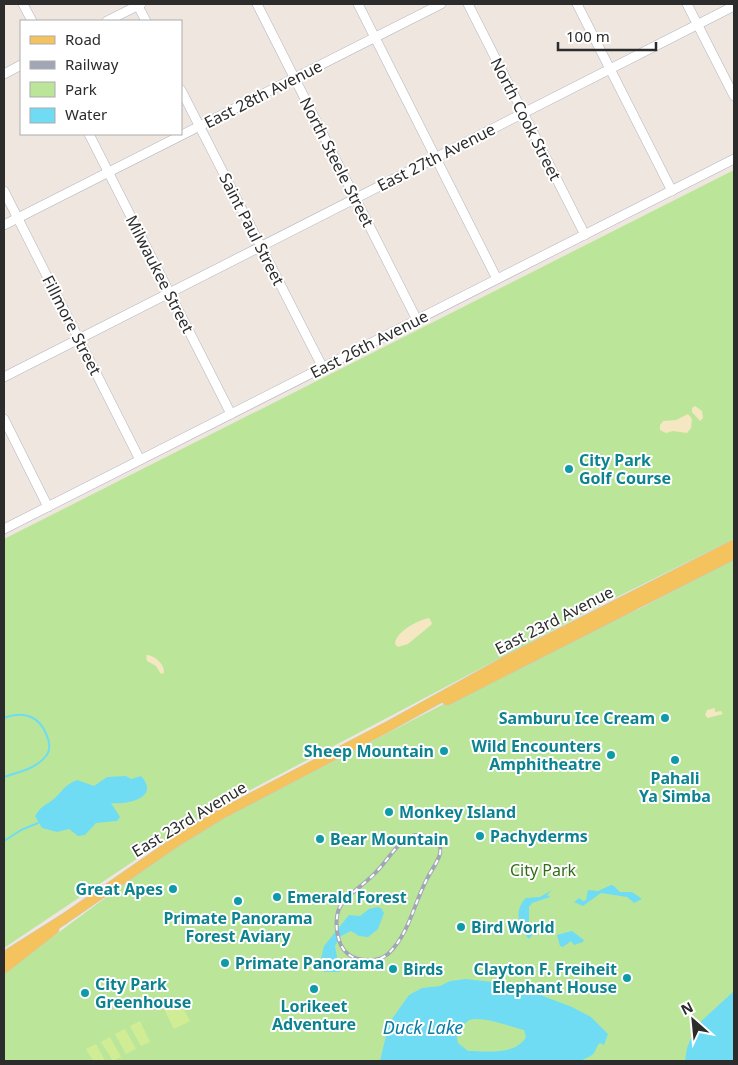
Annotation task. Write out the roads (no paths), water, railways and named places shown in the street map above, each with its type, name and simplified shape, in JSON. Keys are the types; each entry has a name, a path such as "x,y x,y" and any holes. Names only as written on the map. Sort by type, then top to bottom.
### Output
{"main road":[{"name":"East 23rd Avenue","path":"4,957 64,919 207,822 389,726 508,660 734,545"},
{"name":"East 23rd Avenue","path":"389,726 466,690 734,554"},
{"name":"East 23rd Avenue","path":"4,968 41,940 64,919"}],"street":[{"path":"23,4 31,20"},
{"path":"109,20 139,4 146,20"},
{"name":"North Steele Street","path":"257,4 417,320"},
{"path":"358,4 497,279"},
{"name":"East 28th Avenue","path":"4,225 441,4"},
{"name":"North Cook Street","path":"468,4 585,235"},
{"path":"577,4 672,191"},
{"path":"687,4 734,96"},
{"name":"East 27th Avenue","path":"4,377 435,156 734,6"},
{"path":"4,74 20,66"},
{"name":"Saint Paul Street","path":"182,92 323,368"},
{"name":"Milwaukee Street","path":"90,135 231,414"},
{"name":"East 26th Avenue","path":"4,529 734,160"},
{"name":"Fillmore Street","path":"4,191 140,460"},
{"path":"4,419 48,506"}],"water":[{"path":"126,776 131,779 141,776 147,790 145,795 133,801 111,803 120,817 117,821 96,823 85,835 78,836 69,829 57,832 42,828 35,816 40,809 77,780 94,786 107,777"},
{"path":"611,885 620,892 632,892 642,899 634,903 627,897 601,893 583,906 574,902 579,898 583,901 586,900 588,890 598,891"},
{"path":"552,890 547,895 550,897 532,903 529,907 529,926 534,933 529,939 522,930 519,919 522,903 526,898 540,897"},
{"path":"381,908 384,913 378,929 368,937 359,936 351,931 341,936 335,946 340,972 324,972 321,959 324,946 349,915 360,916 369,909"},
{"path":"572,931 584,940 583,942 574,945 571,941 563,947 560,946 557,935"},
{"name":"Duck Lake","path":"466,979 492,982 535,993 572,1007 591,1017 608,1034 604,1045 600,1043 593,1054 581,1061 380,1061 389,1023 409,995 422,988 440,986 450,981","holes":["481,1019 524,1030 526,1037 521,1043 508,1050 491,1052 468,1051 458,1043 456,1031 469,1020"]},
{"path":"734,991 734,1061 685,1061 687,1048 696,1026"}],"waterway":[{"path":"4,718 14,715 31,717 40,724 46,734 49,746 46,756 37,764 26,770 4,777"},
{"path":"4,841 21,830 38,823"}],"railway":[{"path":"415,835 433,837 438,842 440,852 402,937 384,957 370,960 353,957 344,950 338,938 337,917 341,905 375,874 399,845 415,835"}],"place":[{"name":"City Park Golf Course","path":"569,469"},
{"name":"Samburu Ice Cream","path":"665,718"},
{"name":"Sheep Mountain","path":"444,751"},
{"name":"Wild Encounters Amphitheatre","path":"611,755"},
{"name":"Pahali Ya Simba","path":"675,760"},
{"name":"Monkey Island","path":"389,812"},
{"name":"Pachyderms","path":"480,836"},
{"name":"Bear Mountain","path":"320,839"},
{"name":"Great Apes","path":"173,889"},
{"name":"Emerald Forest","path":"277,897"},
{"name":"Primate Panorama Forest Aviary","path":"238,901"},
{"name":"Bird World","path":"461,927"},
{"name":"Primate Panorama","path":"225,963"},
{"name":"Birds","path":"393,969"},
{"name":"Clayton F. Freiheit Elephant House","path":"627,978"},
{"name":"Lorikeet Adventure","path":"314,989"},
{"name":"City Park Greenhouse","path":"85,993"}],"park label":[{"name":"City Park","path":"543,870"}]}
